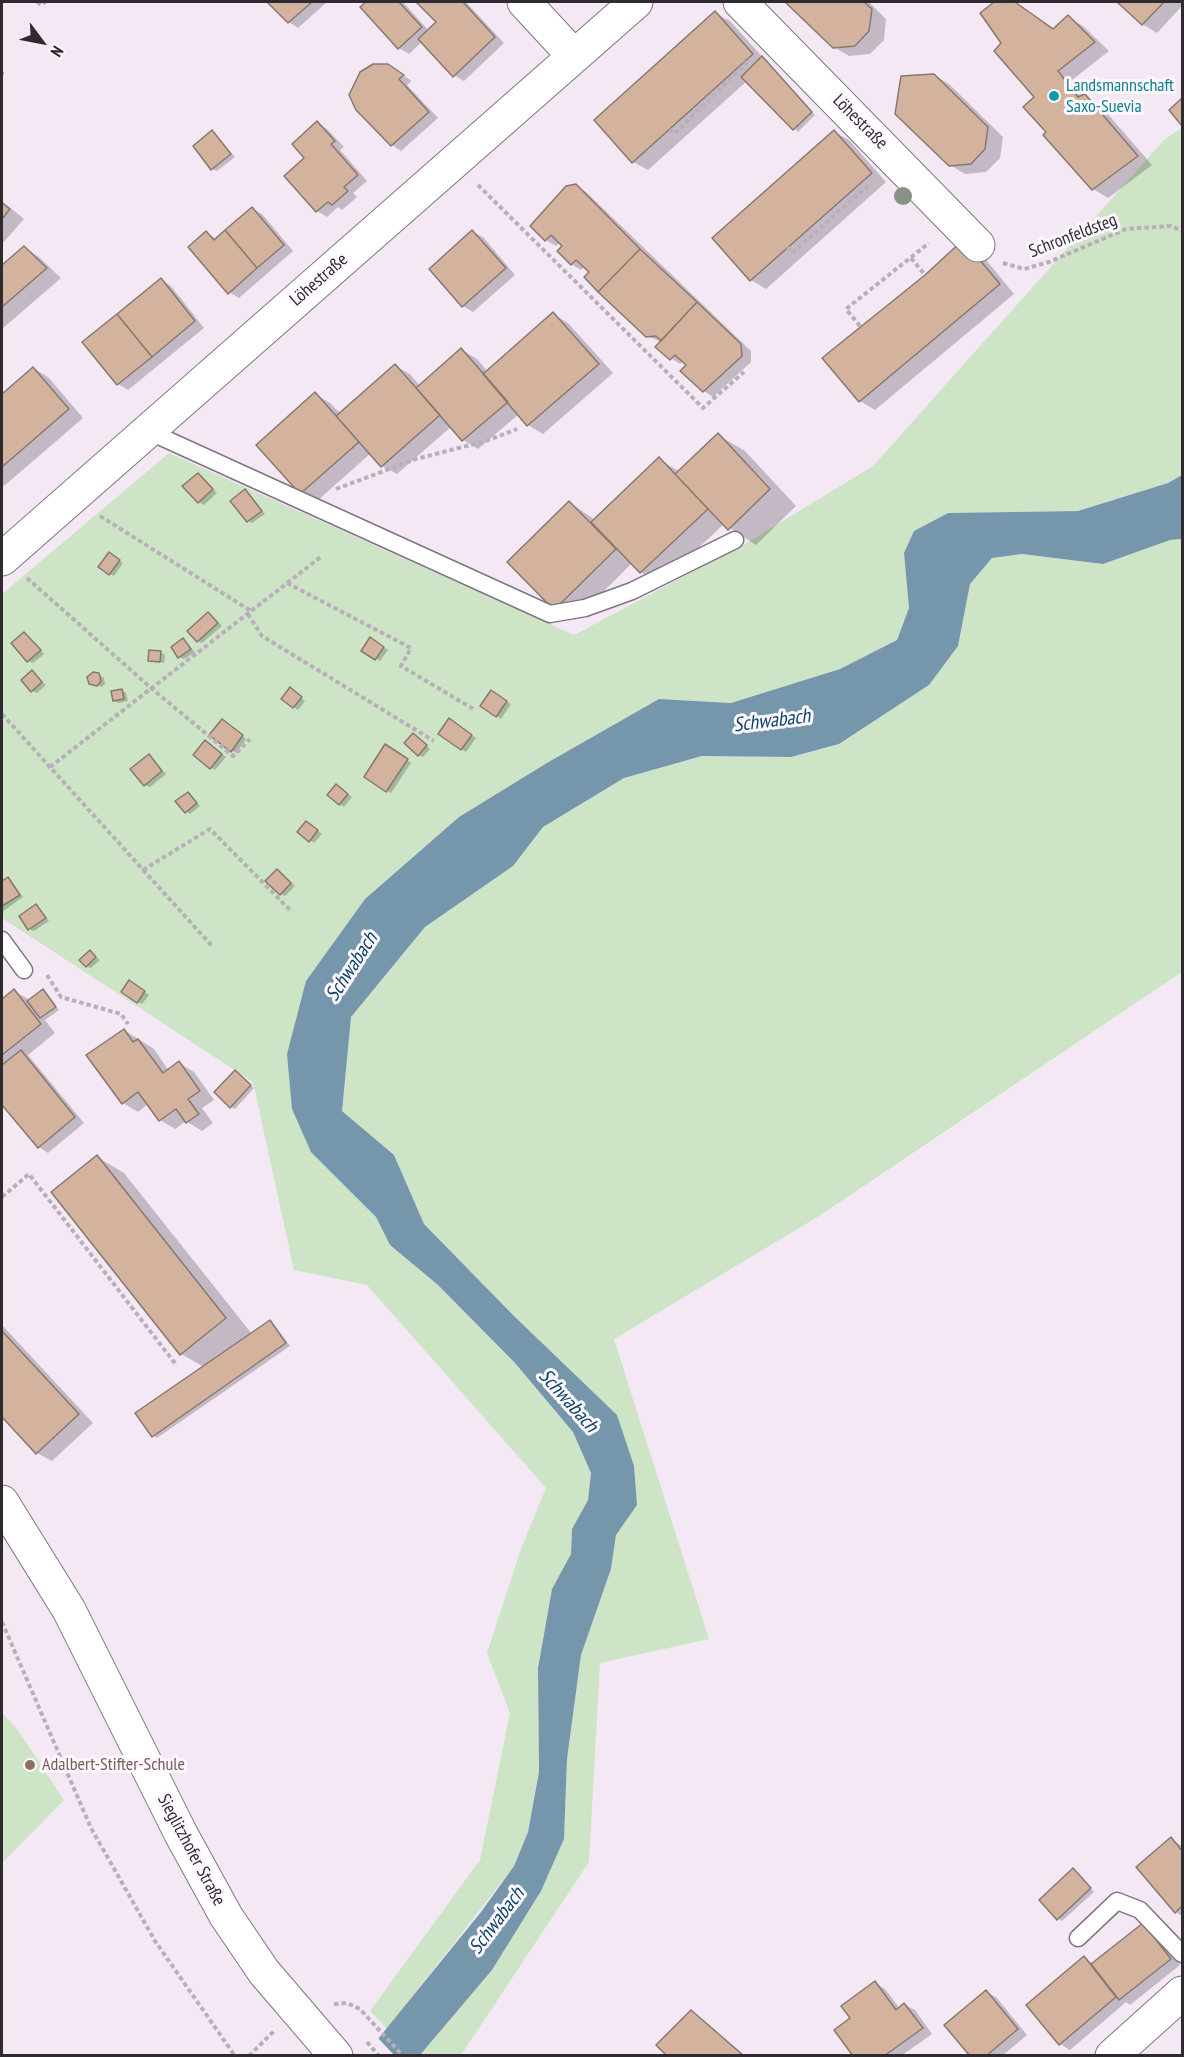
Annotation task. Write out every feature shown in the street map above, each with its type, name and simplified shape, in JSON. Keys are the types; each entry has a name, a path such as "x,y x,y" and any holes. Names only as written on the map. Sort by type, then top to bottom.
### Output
{"street":[{"path":"524,2 573,56"},
{"name":"Löhestraße","path":"12,567 148,431 636,2"},
{"name":"Löhestraße","path":"740,2 897,159 978,245"},
{"name":"Sieglitzhofer Straße","path":"2,1502 69,1610 181,1834 226,1916 264,1972 333,2052"},
{"path":"1112,2055 1182,1993"}],"lane":[{"path":"148,431 550,614 585,608 632,591 735,540"},
{"path":"2,940 24,970"},
{"path":"1078,1938 1117,1901 1140,1910 1182,1954"}],"path":[{"path":"37,2 42,5 45,2"},
{"path":"670,129 674,134 774,36"},
{"path":"788,247 792,254 897,159"},
{"path":"455,160 703,408 744,372"},
{"path":"860,326 846,309 955,222"},
{"name":"Schronfeldsteg","path":"978,245 1004,264 1024,269 1049,262 1126,229 1171,226 1182,231"},
{"path":"911,258 925,275"},
{"path":"301,502 416,459 486,441 517,429"},
{"path":"99,515 249,612 262,636 434,741"},
{"path":"50,767 322,556"},
{"path":"12,567 233,756 250,739"},
{"path":"287,583 411,648 401,666 475,710"},
{"path":"2,714 213,947"},
{"path":"143,870 210,829 292,912"},
{"path":"24,970 40,965 62,997 122,1014 128,1024"},
{"path":"2,1197 29,1174 177,1366"},
{"path":"2,1622 91,1828 155,1941 235,2055"},
{"path":"334,2004 347,2003 360,2009 403,2055"}],"green space":[{"path":"1182,128 1182,475 1168,483 1078,511 948,513 914,531 904,553 909,608 897,640 840,669 731,703 659,699 459,817 365,899 306,981 311,1151 376,1217 390,1245 438,1285 515,1363 573,1432 591,1473 588,1500 572,1529 571,1554 552,1589 538,1667 539,1772 528,1832 514,1866 387,2029 370,2011 480,1860 510,1713 487,1653 521,1549 546,1488 367,1285 294,1270 253,1082 2,918 2,594 169,453 574,635 745,544 873,466 1165,139"},
{"path":"1182,539 1182,972 819,1216 614,1339 709,1639 600,1663 589,1862 461,2055 420,2055 492,1970 541,1891 564,1839 567,1759 581,1655 611,1569 616,1535 637,1505 617,1415 513,1315 424,1224 394,1155 341,1110 351,1017 425,927 513,866 543,827 624,778 702,756 791,757 839,744 929,685 958,646 970,584 992,558 1022,554 1103,564 1170,540"},
{"path":"2,1713 18,1730 64,1800 2,1863"}],"water":[{"name":"Schwabach","path":"1182,475 1182,539 1170,540 1103,564 1022,554 992,558 970,584 958,646 929,685 839,744 791,757 702,756 624,778 543,827 513,866 425,927 351,1017 342,1111 394,1155 424,1224 513,1315 617,1415 634,1466 637,1505 616,1535 611,1569 581,1655 567,1759 564,1839 541,1891 492,1970 420,2055 365,2055 481,1912 514,1866 528,1832 539,1772 538,1668 552,1589 571,1554 572,1529 588,1500 591,1473 573,1432 515,1363 438,1285 390,1245 376,1217 311,1152 292,1109 287,1054 306,981 365,899 459,817 547,763 659,699 731,703 840,669 897,640 909,608 904,553 914,531 948,513 1078,511 1168,483"}],"pier":[{"path":"377,2037 394,2055 362,2056"}],"building":[{"path":"267,2 312,2 288,23"},
{"path":"366,2 399,2 422,27 398,49 360,7"},
{"path":"416,2 463,2 495,37 453,77 418,39 436,22"},
{"path":"785,2 864,2 872,9 869,31 855,46 833,48"},
{"name":"Landsmannschaft Saxo-Suevia","path":"994,2 1015,2 1053,29 1068,15 1095,42 1058,71 1078,97 1085,94 1138,156 1092,190 1043,135 1046,132 1023,107 1034,97 994,51 1001,43 980,13"},
{"path":"1117,2 1164,2 1142,25"},
{"path":"715,11 753,54 632,163 594,120"},
{"path":"762,56 812,112 793,130 741,77"},
{"path":"373,64 388,64 404,75 399,79 429,112 391,146 356,110 349,95 360,72"},
{"path":"934,74 988,127 985,149 971,164 949,166 895,114 901,76"},
{"path":"1182,98 1182,126 1169,110"},
{"path":"317,121 335,141 331,144 358,175 344,187 348,191 332,205 328,202 316,212 284,176 304,158 292,144"},
{"path":"212,130 231,154 211,170 193,146"},
{"path":"834,130 872,173 750,281 712,238"},
{"path":"576,184 640,249 598,292 584,277 589,272 576,260 571,265 557,251 562,246 551,235 545,241 530,226 566,186"},
{"path":"2,203 10,209 2,219"},
{"path":"252,207 284,245 257,268 225,230"},
{"path":"225,230 257,268 228,294 188,247 206,231 214,240"},
{"path":"472,230 506,268 462,307 429,269"},
{"path":"963,240 1000,284 859,402 822,358 925,275"},
{"path":"24,246 47,268 2,307 2,265"},
{"path":"640,249 697,302 661,341 656,336 646,337 598,292"},
{"path":"161,278 195,321 152,357 117,314"},
{"path":"697,302 741,344 742,356 703,392 680,371 686,365 675,355 670,360 655,347"},
{"path":"553,312 599,364 527,426 483,374"},
{"path":"117,314 152,357 117,385 82,342"},
{"path":"461,348 508,402 462,441 416,388"},
{"path":"395,364 440,415 381,467 336,416"},
{"path":"33,367 69,409 2,467 2,394"},
{"path":"315,392 359,442 300,494 256,445"},
{"path":"718,433 770,489 728,530 675,474"},
{"path":"659,457 708,509 640,573 591,522"},
{"path":"198,473 213,489 198,503 182,486"},
{"path":"245,489 262,511 247,522 230,501"},
{"path":"569,501 616,549 554,610 507,562"},
{"path":"109,552 120,560 109,575 98,567"},
{"path":"208,612 218,623 197,642 187,631"},
{"path":"24,632 41,650 27,662 11,643"},
{"path":"370,637 384,647 375,660 361,651"},
{"path":"183,638 191,649 178,658 171,647"},
{"path":"149,650 161,651 160,662 148,661"},
{"path":"32,670 42,682 31,692 21,680"},
{"path":"93,672 99,673 101,681 97,686 89,684 87,677"},
{"path":"290,687 302,697 293,708 281,699"},
{"path":"122,689 124,699 113,701 111,691"},
{"path":"491,690 507,701 496,717 480,706"},
{"path":"449,718 472,735 461,750 438,734"},
{"path":"222,719 243,735 231,752 209,735"},
{"path":"413,733 427,745 418,756 404,743"},
{"path":"205,740 222,754 210,769 193,755"},
{"path":"385,744 408,759 386,792 364,777"},
{"path":"149,754 162,771 144,786 130,769"},
{"path":"336,784 348,794 339,805 327,795"},
{"path":"188,792 197,803 185,813 175,801"},
{"path":"306,821 318,830 309,842 297,832"},
{"path":"277,869 291,883 280,895 265,881"},
{"path":"8,877 20,895 2,906 2,881"},
{"path":"36,904 46,918 28,930 19,916"},
{"path":"90,950 96,957 86,967 79,960"},
{"path":"129,980 145,991 137,1003 121,992"},
{"path":"14,989 41,1024 2,1055 2,999"},
{"path":"43,989 56,1007 40,1018 27,1001"},
{"path":"124,1029 133,1042 138,1039 163,1073 179,1061 200,1091 188,1099 199,1114 186,1123 176,1109 159,1121 138,1092 122,1104 86,1055"},
{"path":"21,1050 75,1117 38,1148 2,1105 2,1065"},
{"path":"235,1070 251,1085 230,1108 214,1092"},
{"path":"97,1155 226,1318 180,1355 51,1192"},
{"path":"270,1320 286,1343 152,1437 135,1413"},
{"path":"2,1331 79,1414 36,1454 2,1417"},
{"path":"1171,1837 1182,1851 1182,1906 1175,1913 1136,1867"},
{"path":"1073,1868 1091,1888 1057,1920 1039,1900"},
{"path":"1143,1923 1171,1959 1119,2000 1091,1964"},
{"path":"1084,1956 1116,1997 1059,2045 1026,2005"},
{"path":"875,1981 896,2010 904,2003 923,2028 884,2056 853,2056 834,2030 850,2018 841,2006"},
{"path":"986,1990 1018,2029 986,2056 970,2056 944,2025"},
{"path":"691,2010 744,2056 667,2056 656,2045"}],"place":[{"name":"Landsmannschaft Saxo-Suevia","path":"1054,96"},
{"name":"Adalbert-Stifter-Schule","path":"30,1765"}]}
